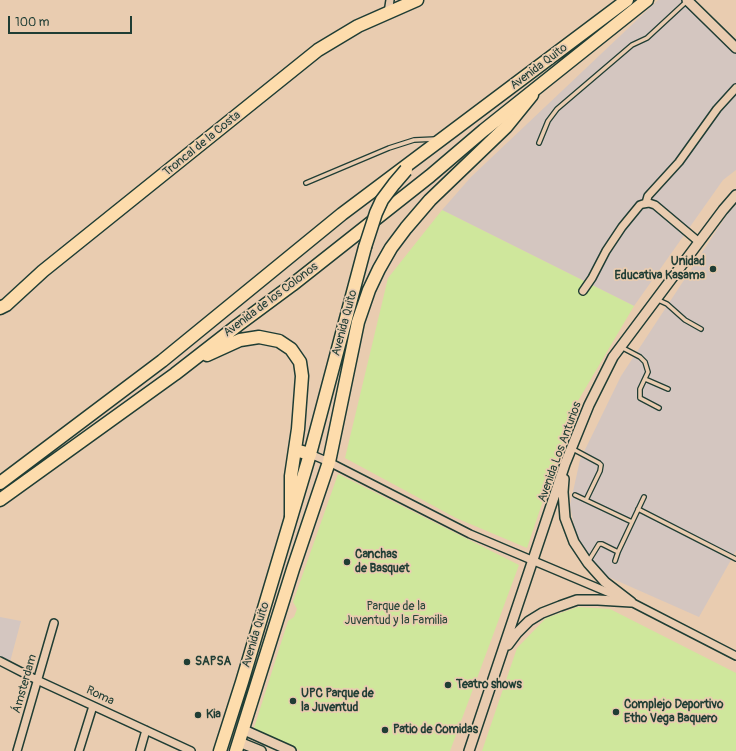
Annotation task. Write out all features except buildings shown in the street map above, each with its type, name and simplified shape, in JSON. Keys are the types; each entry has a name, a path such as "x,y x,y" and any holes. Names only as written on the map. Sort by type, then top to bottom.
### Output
{"main road":[{"name":"Troncal de la Costa","path":"0,308 6,305 43,272 318,50 358,26 417,0"},
{"name":"Avenida Quito","path":"220,751 310,454 365,247 376,213 382,200 406,170 440,141 627,0"},
{"name":"Avenida Quito","path":"238,747 293,569 329,462 358,322 369,290 379,269 391,248 406,228 426,206 506,127 535,90 647,0"},
{"name":"Avenida de los Colonos","path":"0,500 175,374 292,285 535,90"},
{"name":"Avenida de los Colonos","path":"0,483 162,361 342,214 440,141"},
{"path":"175,374 213,352 240,340 259,337 279,341 291,349 300,362 302,376 291,476 291,516"},
{"path":"295,450 310,454"}],"street":[{"path":"388,13 390,0"},
{"path":"687,0 736,48"},
{"path":"646,203 648,196 679,162 717,109 736,88"},
{"name":"Avenida Los Anturios","path":"469,751 565,464 589,405 613,357 620,347 723,210 736,195"},
{"path":"583,291 592,278 606,251 622,227 640,205 646,203 655,204 699,242"},
{"path":"310,454 329,462 470,534 533,562 631,602 736,656"},
{"path":"565,464 563,492 566,518 574,542 588,563 605,582 631,602"},
{"path":"502,653 516,633 529,621 542,613 577,600 631,602"},
{"name":"Ámsterdam","path":"16,751 54,623"},
{"name":"Roma","path":"0,661 37,680 191,751"},
{"path":"79,751 93,706"},
{"path":"140,751 146,730"},
{"path":"244,730 291,751"},
{"path":"238,747 261,751"}],"lane":[{"path":"540,143 548,121 557,110 632,45 647,38 687,0"},
{"path":"306,183 389,148 414,140 428,138 440,141"},
{"path":"656,299 667,304 685,320 701,329"},
{"path":"620,347 640,357 646,362 648,371 640,389 640,398 659,408"},
{"path":"645,379 668,389"},
{"path":"571,448 601,465 600,471 586,500"},
{"path":"575,495 632,522"},
{"path":"615,561 644,497"},
{"path":"638,509 736,559"},
{"path":"588,563 599,544 618,552"}],"shaded area":[{"path":"658,0 685,0 736,54 736,170 723,180 634,306 442,210 471,177"},
{"path":"736,205 736,551 699,617 604,575 585,557 576,536 570,505 580,460 621,376 728,213"},
{"path":"0,617 21,621 10,662 0,657"}],"green space":[{"path":"442,210 634,306 575,406 527,548 456,518 345,458 388,278"},
{"name":"Parque de la Juventud y la Familia","path":"338,474 519,565 450,751 301,751 253,731 288,621 294,617 297,609 293,602"},
{"name":"Complejo Deportivo Etho Vega Baquero","path":"578,607 610,609 736,673 736,751 482,751 517,648 546,618"}],"place":[{"name":"Unidad Educativa Kasama","path":"713,269"},
{"name":"Canchas de Basquet","path":"347,562"},
{"name":"SAPSA","path":"187,662"},
{"name":"Teatro shows","path":"448,685"},
{"name":"UPC Parque de la Juventud","path":"293,701"},
{"name":"Complejo Deportivo Etho Vega Baquero","path":"616,712"},
{"name":"Kia","path":"198,715"},
{"name":"Patio de Comidas","path":"385,730"}]}
